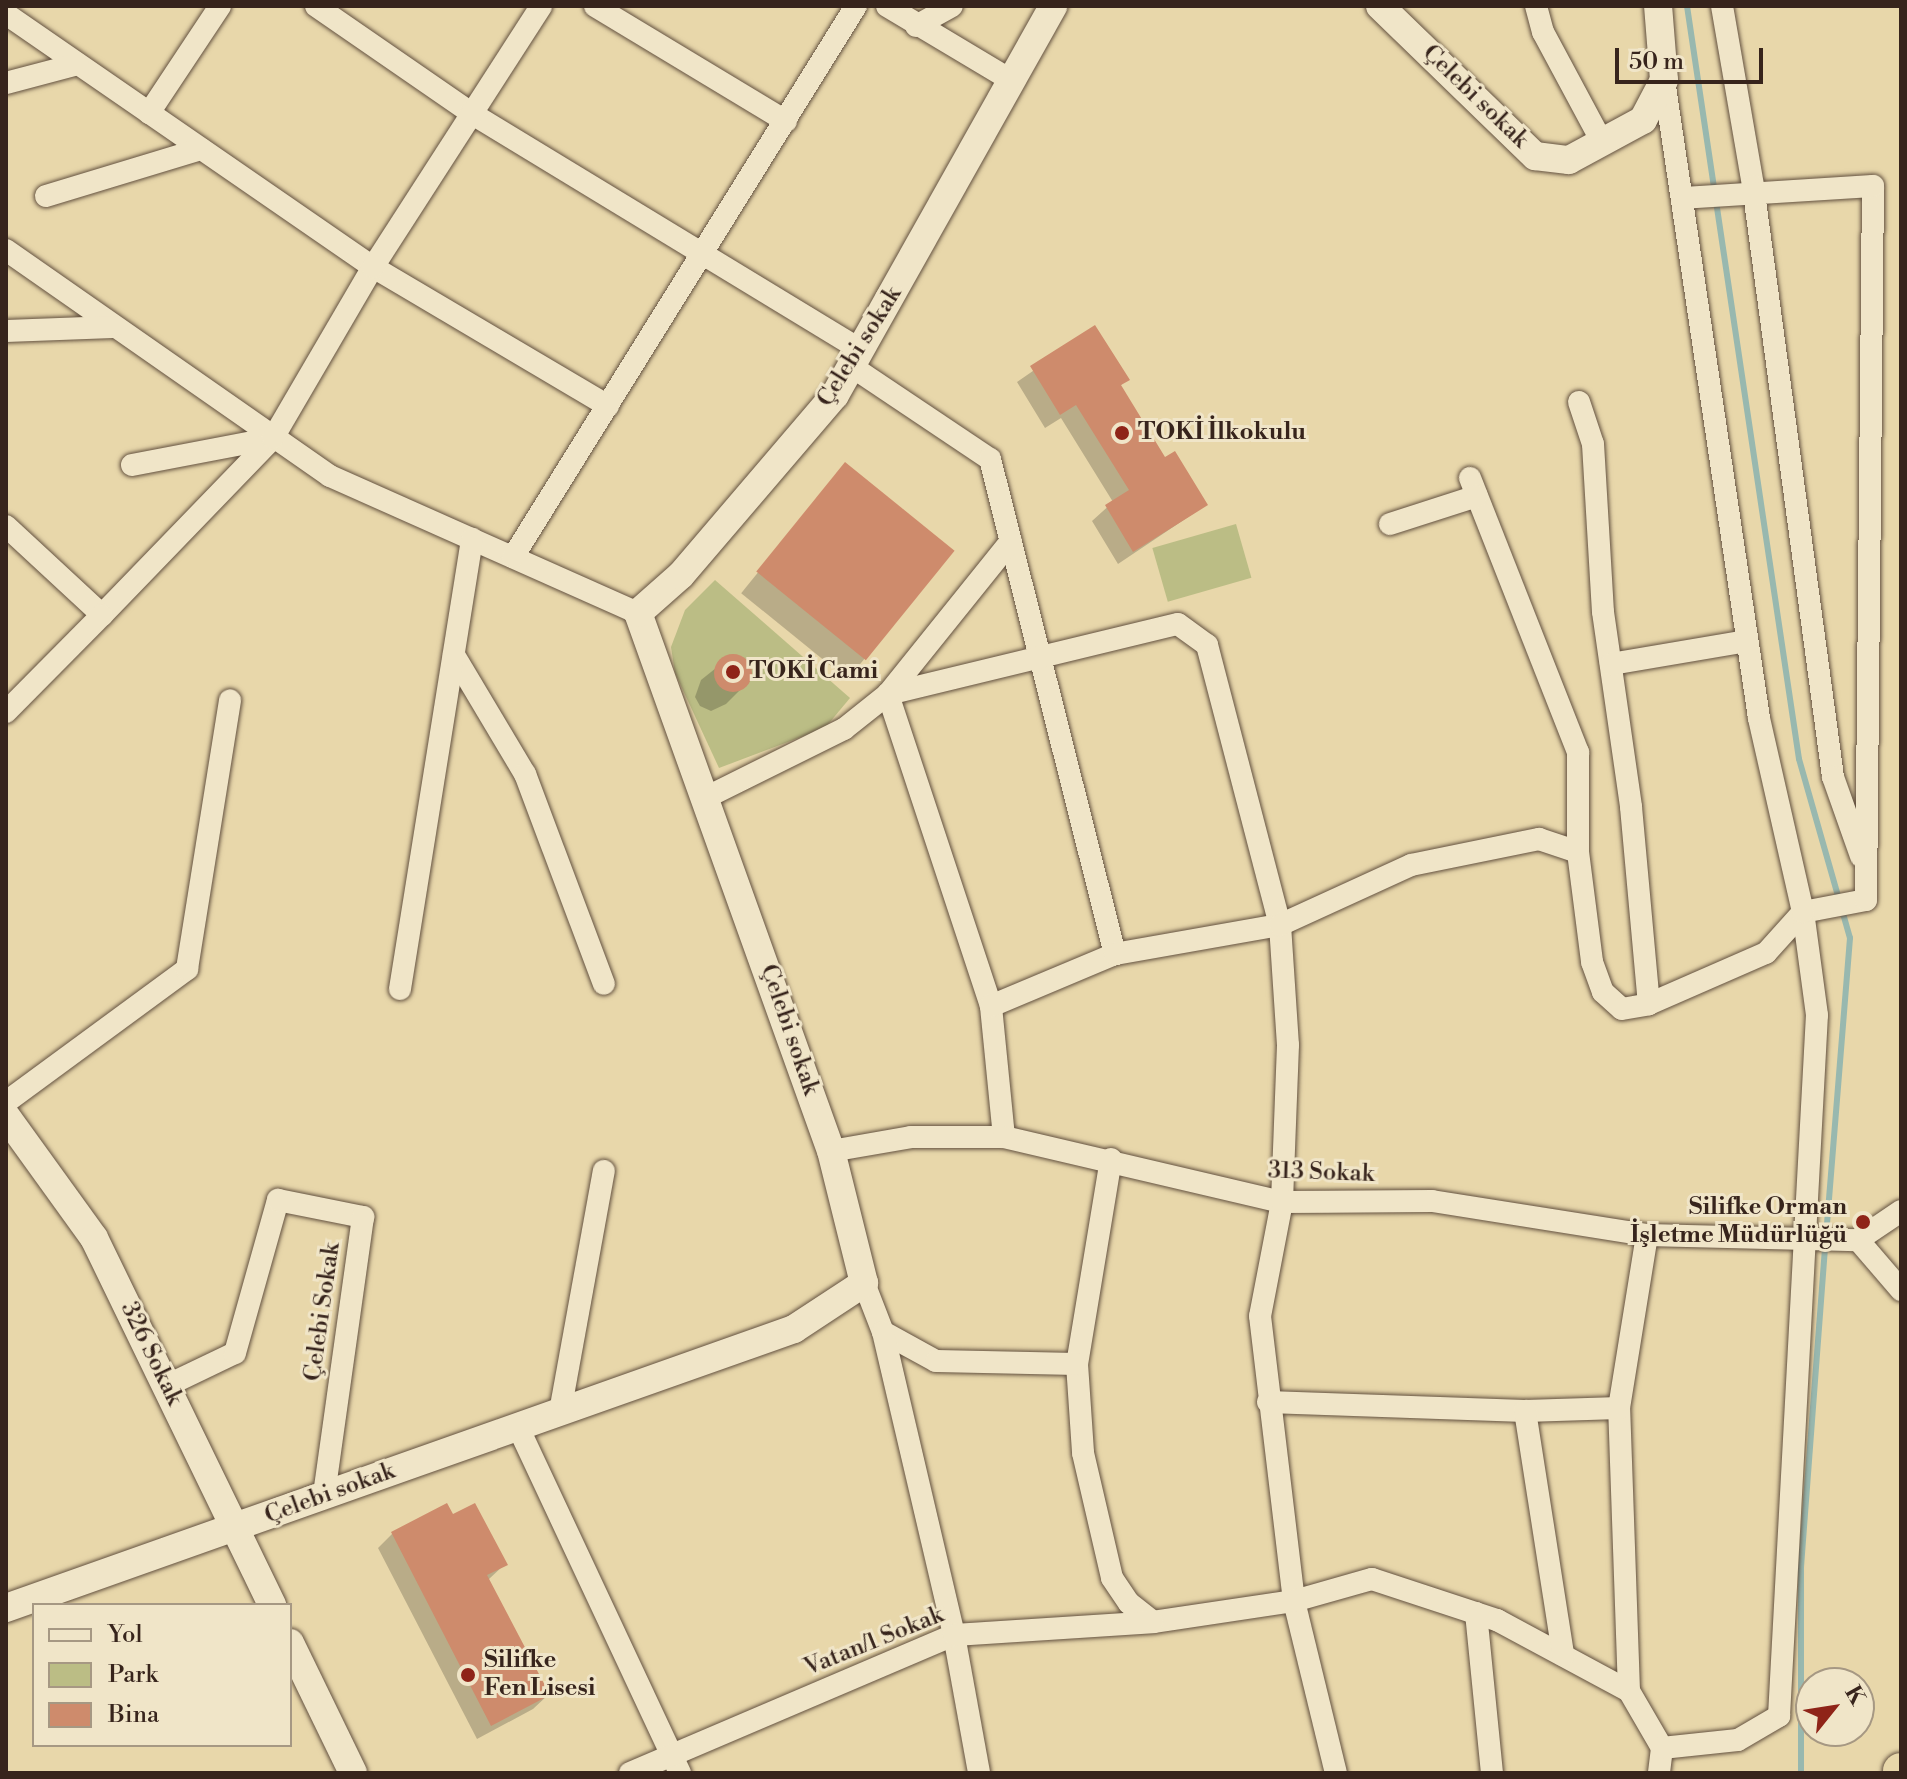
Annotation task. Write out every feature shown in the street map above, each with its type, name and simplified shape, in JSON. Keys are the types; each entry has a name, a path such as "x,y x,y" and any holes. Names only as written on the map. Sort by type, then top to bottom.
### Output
{"street":[{"path":"149,113 220,6"},
{"path":"316,6 471,113 705,255 856,358 990,459 1115,954"},
{"path":"6,712 273,438 373,267 541,6"},
{"path":"595,6 786,121"},
{"path":"513,557 705,255 856,6"},
{"path":"887,6 1009,79"},
{"path":"916,26 952,6"},
{"name":"Çelebi sokak","path":"6,1608 794,1329 864,1283 831,1151 707,797 638,613 681,575 835,395 1009,79 1053,6"},
{"name":"Çelebi sokak","path":"1380,6 1535,156 1569,160 1643,120 1664,80"},
{"path":"1536,6 1543,32 1602,142"},
{"path":"1658,6 1664,80 1759,718 1803,912 1817,1015 1808,1237 1779,1716 1738,1740 1662,1748"},
{"path":"1722,6 1746,192 1833,777 1867,872"},
{"path":"6,14 373,267 608,406"},
{"path":"6,83 78,64"},
{"path":"46,196 201,149"},
{"path":"1390,524 1473,487 1578,752 1578,852 1592,962 1603,992 1622,1009 1649,1004 1766,953 1803,912 1866,900 1873,186 1683,198"},
{"path":"6,250 330,476 638,613"},
{"path":"6,331 113,327"},
{"path":"1579,402 1593,444 1611,664 1631,807 1649,1004"},
{"path":"132,465 273,438"},
{"path":"6,526 102,615"},
{"path":"400,989 472,539"},
{"path":"707,797 844,729 888,694 1011,541"},
{"path":"888,694 1039,655 1178,624 1207,645 1280,925 1288,1045 1282,1202 1260,1316 1294,1601 1336,1773"},
{"path":"1611,664 1747,641"},
{"path":"454,655 525,774 604,984"},
{"path":"888,694 991,1006 1004,1137"},
{"path":"6,1102 187,969 230,700"},
{"path":"991,1006 1115,954 1280,925 1411,865 1539,839 1578,852"},
{"name":"326 Sokak","path":"6,1116 94,1238 271,1603"},
{"name":"313 Sokak","path":"831,1151 911,1137 1004,1137 1111,1159 1282,1202 1432,1201 1647,1235 1850,1240"},
{"path":"1111,1159 1077,1364 1083,1453 1112,1578 1129,1603 1153,1622"},
{"path":"560,1412 604,1171"},
{"name":"Çelebi Sokak","path":"166,1386 235,1353 278,1200 363,1217 324,1496"},
{"path":"1901,1211 1850,1240 1901,1290"},
{"path":"1647,1235 1619,1408 1629,1691 1662,1748 1659,1773"},
{"path":"864,1283 883,1332 954,1635 979,1773"},
{"path":"883,1332 936,1361 1077,1364"},
{"path":"1268,1402 1525,1411 1619,1408"},
{"path":"1525,1411 1563,1655"},
{"path":"518,1427 676,1764"},
{"name":"Vatan/1 Sokak","path":"630,1773 676,1764 954,1635 1153,1622 1294,1601 1372,1579 1476,1613 1629,1691"},
{"path":"1476,1613 1492,1773"},
{"path":"292,1647 353,1773"}],"green space":[{"path":"1236,524 1251,578 1168,602 1152,548"},
{"path":"715,580 850,698 825,728 719,768 675,673 671,647 685,610"}],"building":[{"name":"TOKİ İlkokulu","path":"1095,325 1130,380 1121,385 1165,457 1175,451 1208,505 1133,552 1105,505 1129,490 1076,405 1060,415 1030,366"},
{"path":"845,462 955,551 866,660 756,572"},
{"name":"TOKİ Cami","path":"733,654 747,659 752,673 747,687 733,692 719,687 714,673 719,659"},
{"name":"Silifke Fen Lisesi","path":"447,1503 453,1514 475,1503 508,1565 487,1575 550,1695 491,1726 391,1532"}],"waterway":[{"path":"1687,6 1799,759 1850,938 1826,1234"},
{"path":"1801,1773 1801,1567 1825,1245"}],"place":[{"name":"TOKİ İlkokulu","path":"1122,433"},
{"name":"TOKİ Cami","path":"733,672"},
{"name":"Silifke Orman İşletme Müdürlüğü","path":"1863,1222"},
{"name":"Silifke Fen Lisesi","path":"468,1675"}]}
